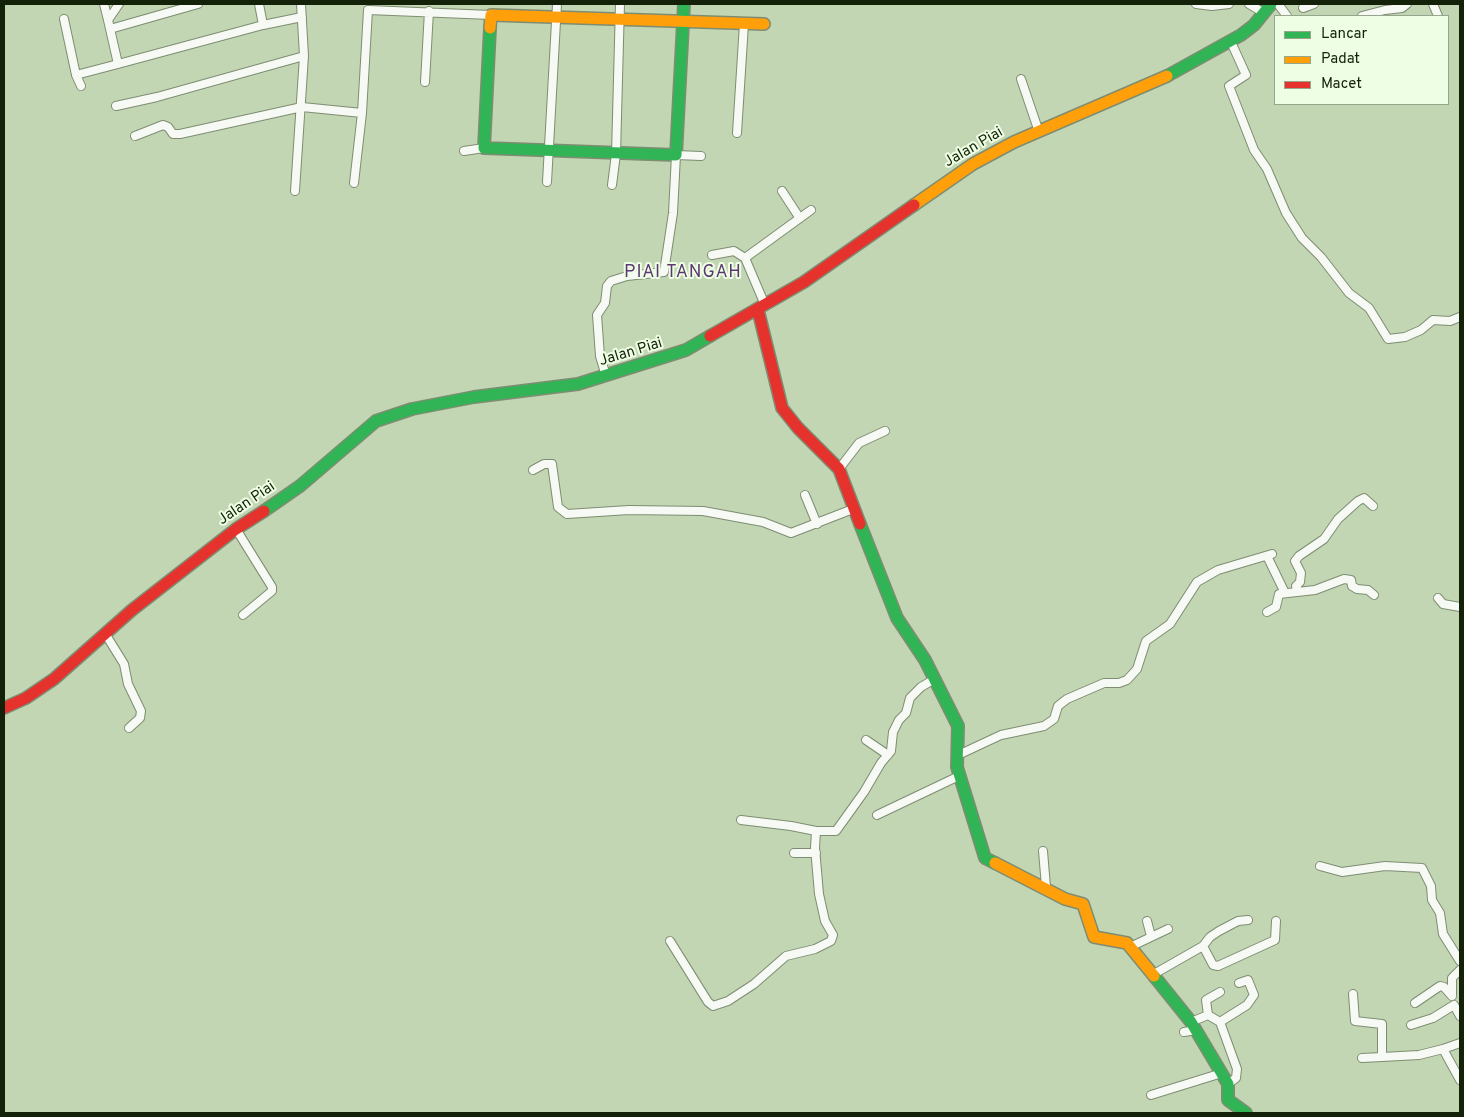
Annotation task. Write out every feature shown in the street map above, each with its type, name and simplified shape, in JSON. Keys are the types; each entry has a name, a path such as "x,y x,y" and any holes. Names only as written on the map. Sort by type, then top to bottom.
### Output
{"street":[{"path":"104,4 118,64"},
{"path":"108,20 118,4"},
{"path":"110,29 198,4"},
{"path":"259,4 263,25"},
{"path":"295,191 304,56 301,4"},
{"path":"547,182 557,4"},
{"path":"612,185 616,154 620,4"},
{"path":"606,376 600,356 597,314 605,304 607,286 611,281 627,276 664,272 673,213 684,4"},
{"path":"1196,4 1212,6 1229,4"},
{"path":"1249,4 1268,8"},
{"path":"1278,4 1286,15"},
{"path":"1303,8 1314,4"},
{"path":"1366,15 1402,8 1407,4"},
{"path":"354,183 362,113 368,7 620,21 764,24"},
{"name":"Jalan Piai","path":"4,708 26,698 54,679 106,636 132,610 236,529 274,506 366,428 388,416 412,409 474,397 562,387 606,376 686,350 761,308 822,270 973,164 1014,142 1150,84 1231,42 1254,25 1268,8"},
{"path":"426,82 429,11"},
{"path":"484,148 491,15"},
{"path":"76,75 263,25 302,17"},
{"path":"64,19 76,75 81,86"},
{"path":"737,133 744,24"},
{"path":"1231,42 1246,75 1229,86 1254,150 1267,169 1294,228 1321,257 1349,293 1370,308 1386,338 1391,340 1405,337 1421,330 1433,320 1450,321 1460,317"},
{"path":"116,106 157,97 304,56"},
{"path":"1021,79 1039,132"},
{"path":"135,136 163,125 176,135 302,107 362,113"},
{"path":"464,151 484,148 701,156"},
{"path":"782,191 799,218"},
{"path":"745,258 811,210"},
{"path":"712,255 734,251 745,258 761,308 782,408 802,432 839,468 853,509 876,560 897,618 925,660 933,680 958,726 956,756 959,776 971,808 985,858 1046,887 1065,899 1083,904 1094,937 1122,941 1130,946 1139,961 1154,974 1168,995 1194,1026 1228,1084 1228,1100 1246,1113"},
{"path":"839,468 863,440 885,431"},
{"path":"533,470 549,463 553,465 558,507 567,514 623,510 692,510 764,522 791,533 853,509"},
{"path":"805,495 817,524"},
{"path":"1298,592 1296,586 1300,582 1301,572 1295,561 1299,556 1324,539 1338,519 1358,501 1364,498 1373,506"},
{"path":"236,529 272,587 272,591 243,615"},
{"path":"956,756 1001,735 1044,726 1054,719 1058,706 1067,699 1104,683 1119,683 1127,680 1136,670 1146,640 1170,624 1197,582 1218,570 1270,555 1285,593"},
{"path":"1266,612 1276,607 1279,594 1326,587 1333,582 1344,579 1351,580 1352,586 1357,589 1368,590 1374,595"},
{"path":"1438,598 1443,604 1460,607"},
{"path":"106,636 124,664 128,684 141,710 140,718 129,728"},
{"path":"741,820 816,831 832,832 839,829 891,751 893,732 899,720 906,713 910,698 921,687 933,680"},
{"path":"866,740 888,754"},
{"path":"877,814 959,776"},
{"path":"670,941 708,1002 713,1006 728,1001 754,984 786,956 826,945 831,941 833,935 825,921 821,907 816,831"},
{"path":"1043,851 1046,887"},
{"path":"794,853 816,853"},
{"path":"1320,866 1342,872 1385,866 1422,868 1431,886 1432,900 1440,913 1443,934 1460,961"},
{"path":"1154,974 1203,946 1213,934 1238,922 1248,920"},
{"path":"1147,921 1151,936"},
{"path":"1203,946 1213,965 1218,966 1276,940 1276,922"},
{"path":"1130,946 1168,929"},
{"path":"1460,970 1452,978 1452,996 1460,1016"},
{"path":"1220,1022 1247,1005 1254,995 1248,980 1239,983"},
{"path":"1415,1003 1440,986 1444,987 1452,996"},
{"path":"1208,1015 1206,1000 1220,992"},
{"path":"1353,994 1355,1021 1382,1024 1382,1057"},
{"path":"1411,1025 1433,1018 1454,1005"},
{"path":"1184,1032 1208,1015"},
{"path":"1208,1015 1220,1022 1237,1069 1236,1078 1228,1084"},
{"path":"1362,1058 1419,1055 1443,1049 1460,1042"},
{"path":"1443,1049 1460,1080"},
{"path":"1151,1096 1222,1073"}],"traffic: fast":[{"path":"490,28 484,148 676,155 684,4"},
{"path":"1167,76 1241,35 1254,25 1271,4"},
{"path":"264,511 300,486 376,421 412,409 474,397 578,384 686,350 710,336"},
{"path":"860,524 897,618 925,660 958,726 957,767 985,858 995,863"},
{"path":"1154,976 1191,1022 1228,1084 1228,1100 1246,1113"}],"traffic: slow":[{"path":"490,28 491,15 764,24"},
{"path":"914,205 973,164 1014,142 1167,76"},
{"path":"995,863 1065,899 1083,904 1094,937 1127,943 1154,976"}],"traffic: jam":[{"path":"710,336 804,282 914,205"},
{"path":"758,310 782,408 798,428 839,469 860,524"},
{"path":"4,708 26,698 54,679 132,610 236,529 264,511"}],"district":[{"name":"PIAI TANGAH","path":"683,273"}]}
